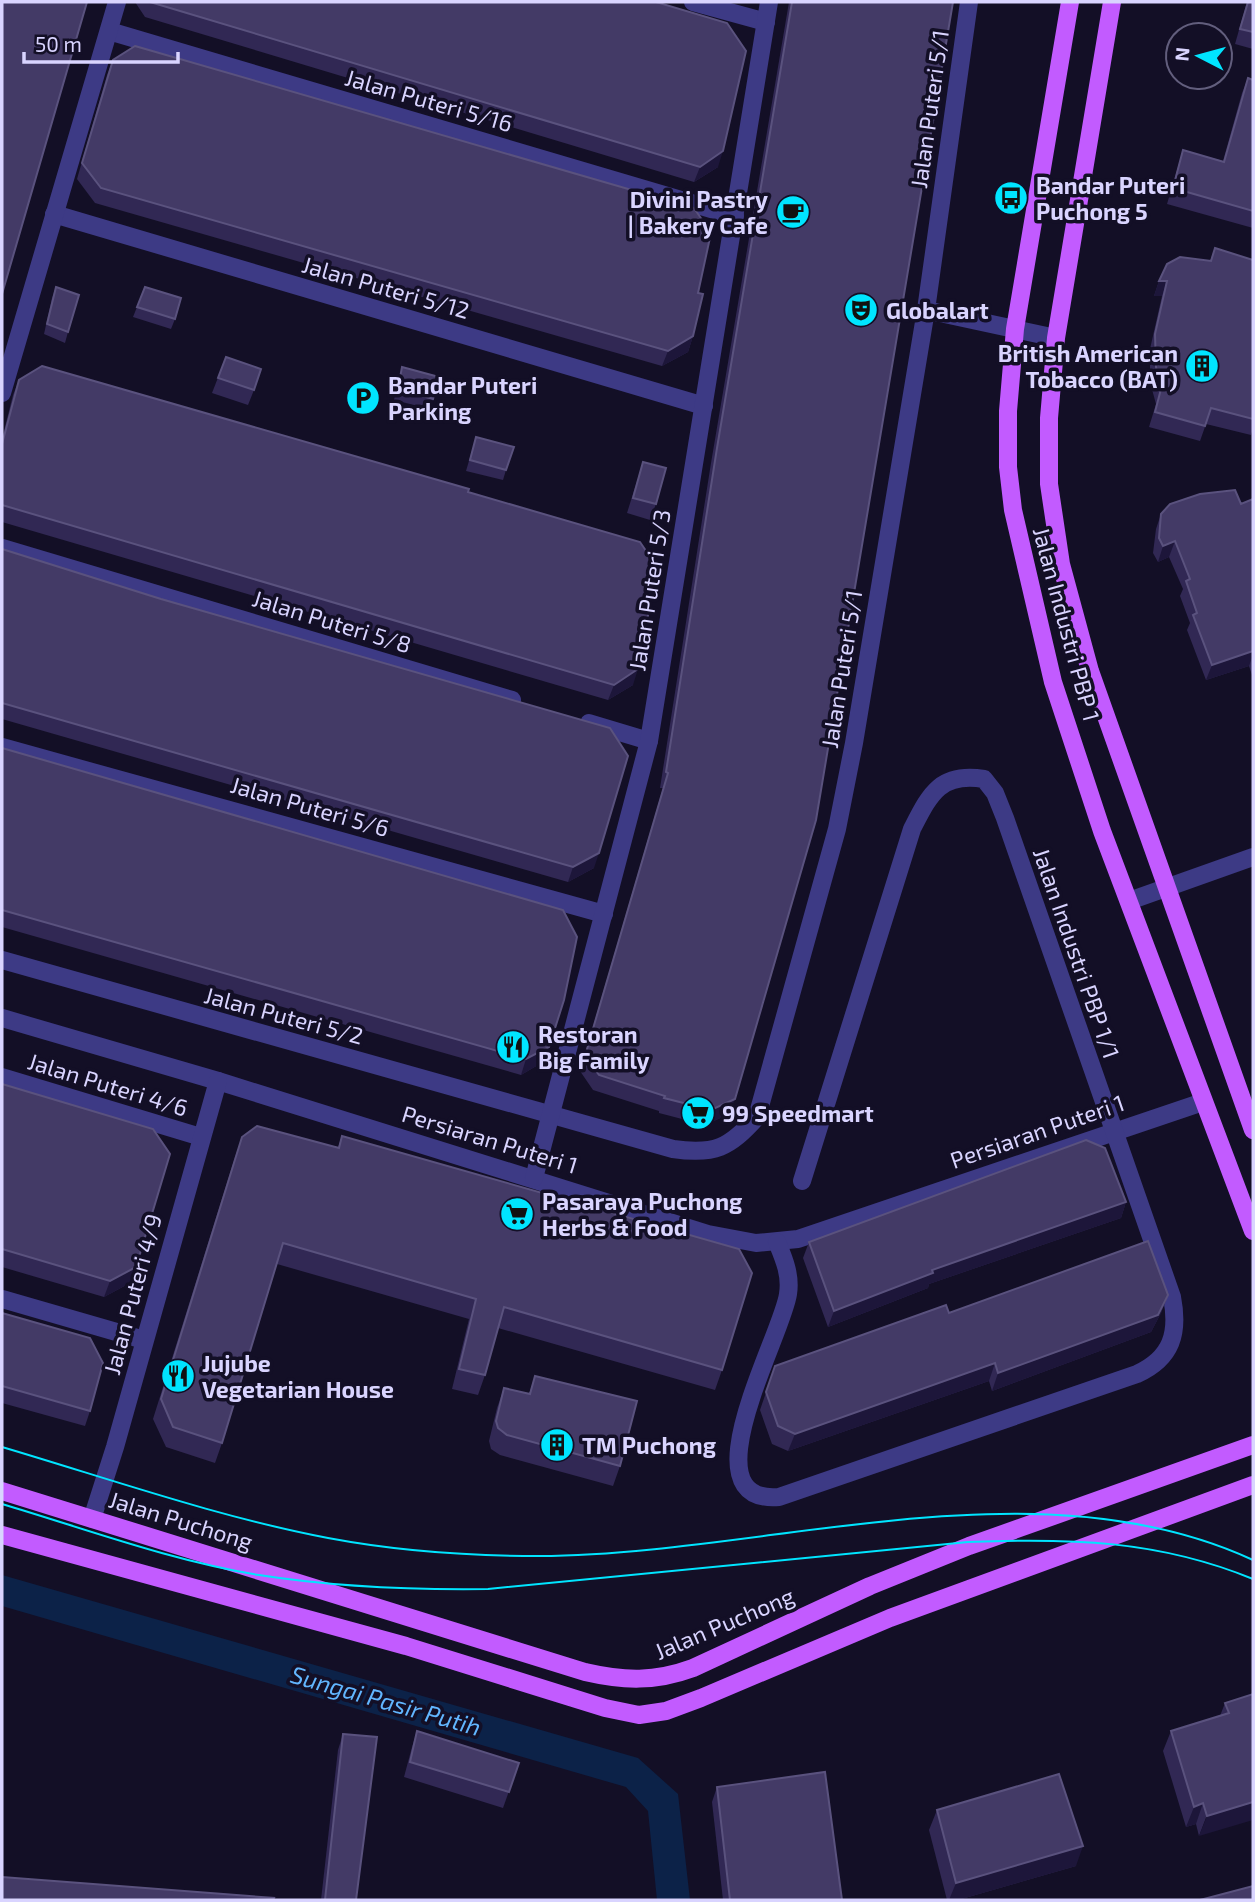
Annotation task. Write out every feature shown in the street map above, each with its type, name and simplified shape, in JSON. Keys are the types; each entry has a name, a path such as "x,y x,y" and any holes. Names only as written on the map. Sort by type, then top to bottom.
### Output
{"main road":[{"name":"Jalan Industri PBP 1","path":"1070,2 1015,329 1008,411 1008,467 1025,573 1053,682 1129,901 1253,1231"},
{"name":"Jalan Industri PBP 1","path":"1112,2 1056,338 1049,418 1049,484 1061,564 1090,671 1253,1130"},
{"path":"1198,1464 1253,1432"},
{"name":"Jalan Puchong","path":"2,1491 585,1672 635,1681 671,1676 693,1668 882,1581 969,1546 1253,1445"},
{"path":"2,1535 392,1642 593,1704 639,1715 666,1711 701,1698 890,1618 1253,1485"},
{"path":"1234,1492 1253,1491"}],"street":[{"path":"2,393 117,2"},
{"path":"693,2 766,22"},
{"name":"Jalan Puteri 5/3","path":"534,1178 553,1115 649,741 769,2"},
{"name":"Jalan Puteri 5/1","path":"553,1115 673,1149 693,1152 716,1150 737,1139 757,1117 837,829 926,310 969,2"},
{"name":"Jalan Puteri 5/16","path":"109,31 735,216"},
{"name":"Jalan Puteri 5/12","path":"54,215 704,406"},
{"path":"926,310 1056,338"},
{"name":"Jalan Puteri 5/8","path":"2,548 533,707"},
{"path":"572,718 649,741"},
{"name":"Jalan Puteri 5/6","path":"2,747 604,914"},
{"name":"Jalan Industri PBP 1/1","path":"778,1242 787,1269 788,1298 743,1418 738,1455 741,1479 750,1493 764,1498 779,1497 1137,1374 1166,1355 1175,1327 1172,1297 995,793 984,779 966,776 950,778 934,791 912,830 802,1181"},
{"path":"1129,901 1253,857"},
{"name":"Jalan Puteri 5/2","path":"2,960 553,1115"},
{"name":"Persiaran Puteri 1","path":"2,1018 218,1081 708,1234 755,1243 798,1239 1203,1102"},
{"name":"Jalan Puteri 4/6","path":"2,1077 201,1137"},
{"name":"Jalan Puteri 4/9","path":"92,1519 218,1081"},
{"path":"2,1299 144,1340"}],"water":[{"name":"Sungai Pasir Putih","path":"2,1575 638,1758 678,1794 690,1900 657,1900 648,1811 626,1787 2,1606"}],"building":[{"path":"2,2 87,2 2,294"},
{"path":"150,2 656,2 727,23 746,51 723,151 700,167"},
{"path":"792,2 953,2 816,820 735,1099 711,1110 664,1098 665,1096 599,1075 585,1056 668,773 666,772 717,448"},
{"path":"1248,2 1253,2 1253,32 1240,29"},
{"path":"135,46 694,208 711,233 698,293 703,294 693,336 668,351 101,188 82,163 113,60"},
{"path":"1248,78 1253,80 1253,211 1173,188 1183,150 1224,162"},
{"name":"British American Tobacco (BAT)","path":"1215,248 1253,260 1253,419 1211,408 1205,426 1155,412 1161,389 1156,367 1155,334 1167,281 1159,281 1167,264 1180,257 1211,261"},
{"path":"56,287 79,295 68,332 47,324"},
{"path":"145,287 181,298 175,319 137,307"},
{"path":"226,357 261,369 254,390 218,378"},
{"path":"42,366 469,489 468,492 640,542 657,567 638,669 614,685 2,505 2,444 19,380"},
{"path":"402,367 439,377 433,399 398,389"},
{"path":"476,437 514,447 506,470 470,460"},
{"path":"643,462 666,468 656,504 633,498"},
{"path":"1235,490 1241,504 1253,499 1253,651 1212,665 1193,615 1197,613 1186,581 1190,579 1175,541 1163,546 1159,538 1161,514 1170,504 1200,494"},
{"path":"2,549 161,599 610,728 628,756 599,853 573,867 2,703"},
{"path":"2,748 563,910 577,937 564,1000 549,1047 526,1059 2,910"},
{"path":"2,1084 153,1129 170,1154 136,1267 110,1281 2,1249"},
{"path":"257,1126 339,1148 342,1136 739,1249 752,1273 722,1370 504,1307 485,1375 459,1369 476,1299 283,1243 222,1443 173,1427 161,1399 242,1137"},
{"path":"1086,1140 1105,1148 1126,1202 932,1270 933,1273 834,1311 809,1242"},
{"path":"1148,1241 1168,1295 1158,1315 998,1373 995,1363 795,1434 778,1426 766,1392 775,1366 946,1305 949,1313"},
{"path":"2,1313 90,1338 103,1363 90,1411 2,1386"},
{"name":"TM Puchong","path":"535,1376 637,1401 620,1466 507,1435 498,1428 496,1421 504,1388 530,1394"},
{"path":"1253,1694 1253,1802 1207,1816 1203,1803 1194,1807 1171,1731 1229,1713 1225,1703"},
{"path":"417,1731 519,1763 509,1792 410,1762"},
{"path":"343,1734 377,1737 356,1900 325,1900"},
{"path":"825,1772 842,1900 730,1900 717,1787"},
{"path":"1059,1774 1083,1846 956,1883 937,1810"},
{"path":"2,1877 274,1898 2,1900"},
{"path":"1253,1886 1253,1900 1200,1900"}],"tram line":[{"path":"2,1447 164,1497 287,1529 328,1538 433,1552 539,1556 626,1552 900,1520 992,1514 1082,1517 1169,1531 1253,1560"},
{"path":"2,1504 194,1562 259,1575 373,1587 488,1589 968,1542 1006,1541 1078,1542 1148,1549 1183,1556 1253,1579"}],"place":[{"name":"Bandar Puteri Puchong 5","path":"1011,198"},
{"name":"Divini Pastry | Bakery Cafe","path":"793,212"},
{"name":"Globalart","path":"861,310"},
{"name":"British American Tobacco (BAT)","path":"1202,366"},
{"name":"Bandar Puteri Parking","path":"363,398"},
{"name":"Restoran Big Family","path":"513,1047"},
{"name":"99 Speedmart","path":"698,1113"},
{"name":"Pasaraya Puchong Herbs & Food","path":"517,1214"},
{"name":"Jujube Vegetarian House","path":"178,1376"},
{"name":"TM Puchong","path":"557,1445"}]}
